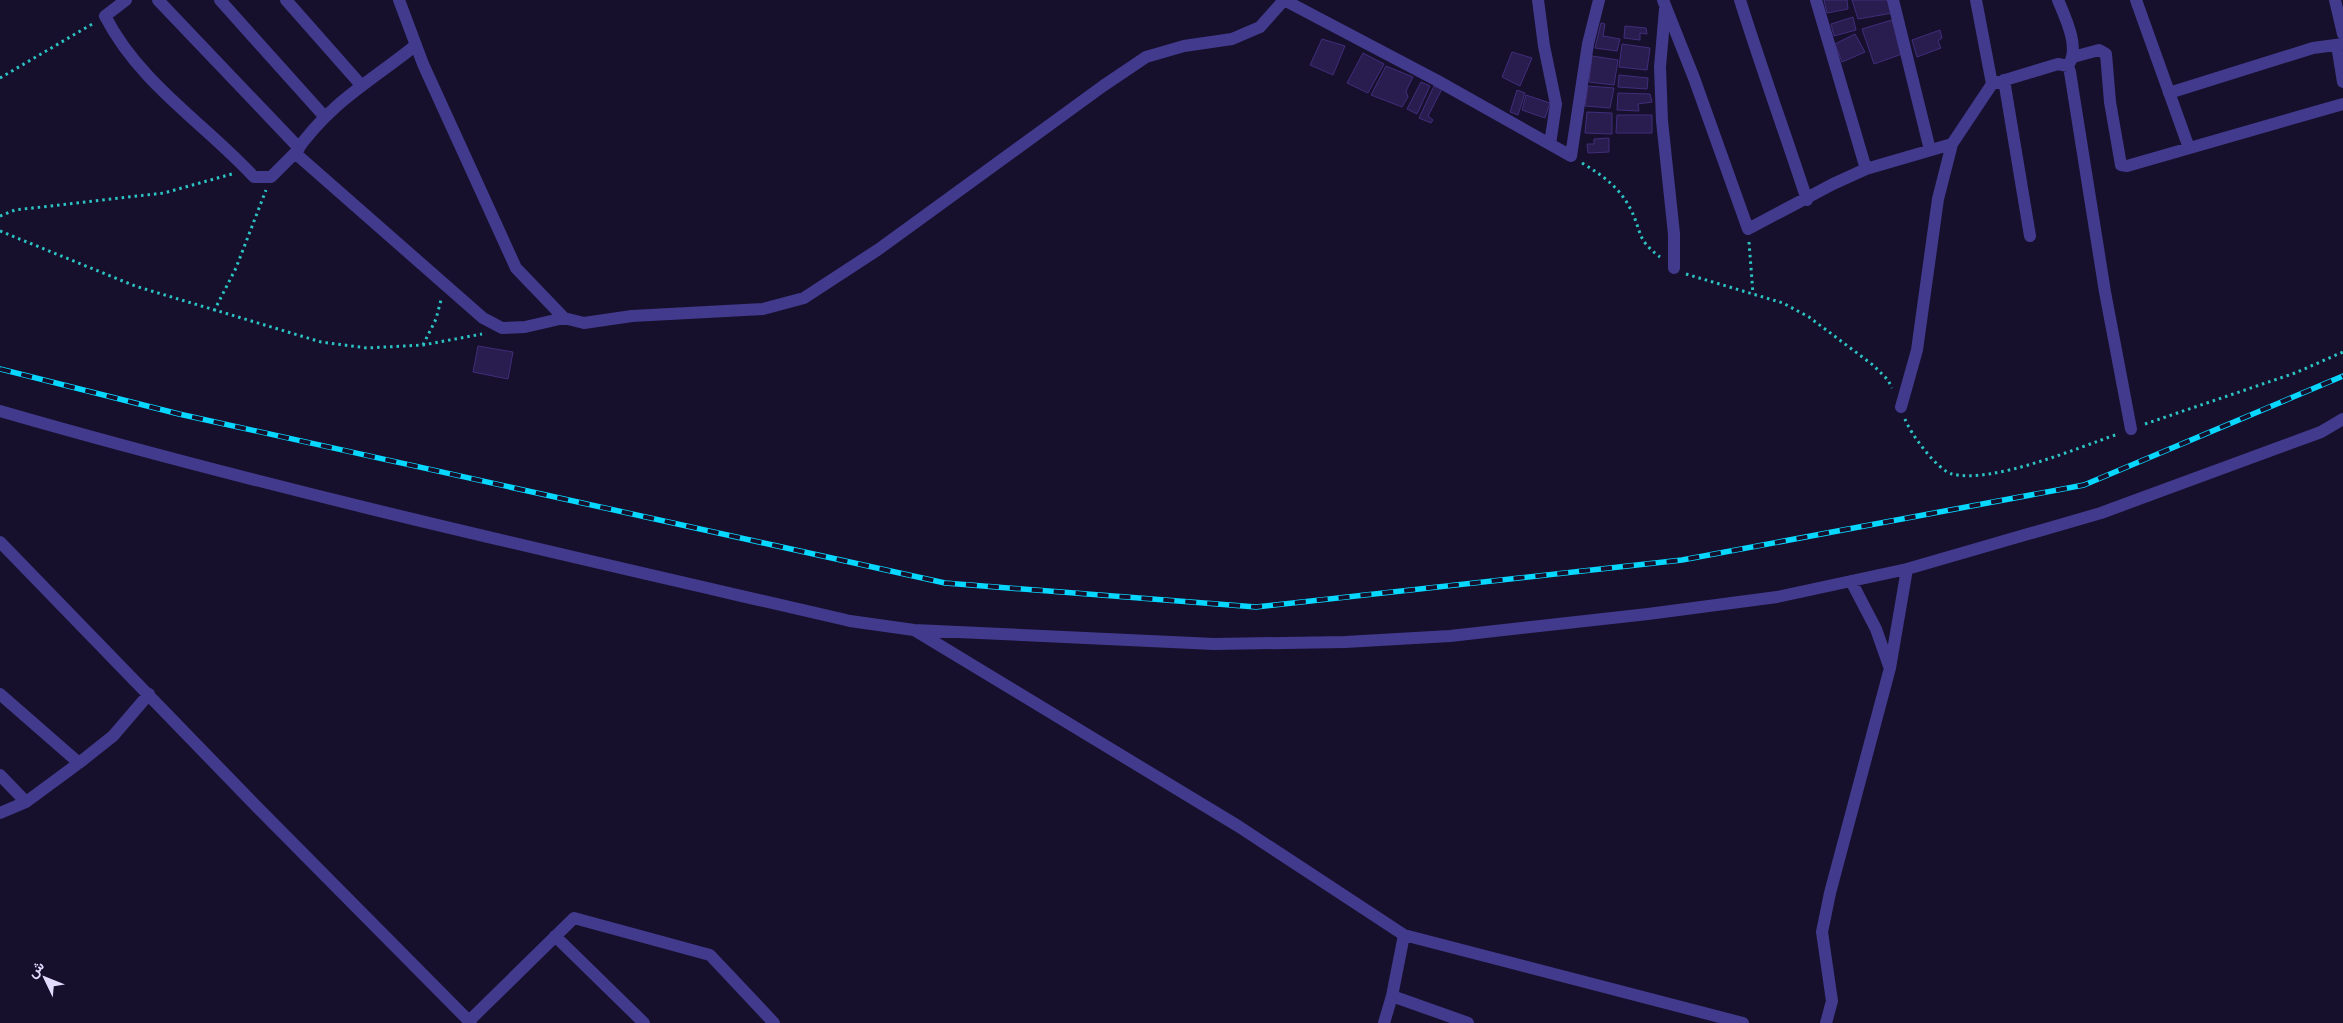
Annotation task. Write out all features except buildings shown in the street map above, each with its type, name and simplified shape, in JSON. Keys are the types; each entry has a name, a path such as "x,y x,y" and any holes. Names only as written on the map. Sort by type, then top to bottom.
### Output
{"street":[{"path":"126,0 105,16 143,72 167,97 254,177 271,177 297,151 324,116 361,85 416,45"},
{"path":"158,0 297,151 484,318 502,328 525,327 564,318 584,323 632,316 764,309 804,298 879,249 1103,86 1146,57 1169,49 1239,36 1260,27 1284,0 1436,80 1571,156 1588,44 1599,0"},
{"path":"220,0 324,116"},
{"path":"286,0 361,85"},
{"path":"399,0 416,45 516,268 564,318"},
{"path":"1538,0 1544,46 1556,104 1550,144"},
{"path":"1740,0 1763,74 1781,120 1807,200"},
{"path":"1816,0 1866,169"},
{"path":"1893,0 1930,150"},
{"path":"1976,0 1998,82 2030,236"},
{"path":"2058,0 2073,48 2070,62 2131,429"},
{"path":"2335,0 2343,34"},
{"path":"2140,1 2169,93 2189,148"},
{"path":"1664,3 1694,78 1748,229 1807,200 1833,184 1866,169 1952,144"},
{"path":"1664,3 1660,76 1664,153 1674,234 1674,268"},
{"path":"2169,93 2313,48 2340,45 2343,82"},
{"path":"1901,406 1917,350 1938,199 1952,144 1998,82 2070,62 2099,50 2106,54 2110,102 2121,165 2127,166 2343,104"},
{"path":"0,411 133,449 325,499 850,621 914,630 1214,644 1345,642 1450,636 1648,614 1777,597 1907,569 2101,513 2321,432 2343,419"},
{"path":"0,542 258,808 470,1022 574,918 710,954 774,1023"},
{"path":"1826,1023 1832,1001 1822,932 1830,893 1890,668 1907,569"},
{"path":"1851,581 1876,629 1890,668"},
{"path":"914,630 1238,826 1404,935 1743,1023"},
{"path":"0,694 79,763"},
{"path":"0,812 26,802 79,763 113,736 149,694"},
{"path":"0,775 26,802"},
{"path":"1384,1023 1392,996 1404,935"},
{"path":"555,936 644,1023"},
{"path":"1392,996 1468,1023"}],"path":[{"path":"0,78 105,16"},
{"path":"1571,156 1606,178 1619,191 1630,208 1645,246 1674,268 1692,278 1784,303 1809,317 1873,365 1888,380 1901,406 1908,427 1933,460 1950,473 1974,477 2001,473 2295,373 2343,352"},
{"path":"0,216 15,210 49,205 164,193 248,170"},
{"path":"214,311 240,260 271,177"},
{"path":"1748,229 1753,294"},
{"path":"0,231 135,286 321,342 367,348 423,345 502,328"},
{"path":"423,345 436,319 444,283"}],"railway":[{"path":"0,369 179,414 945,583 1256,607 1682,560 2084,485 2343,376"}]}
